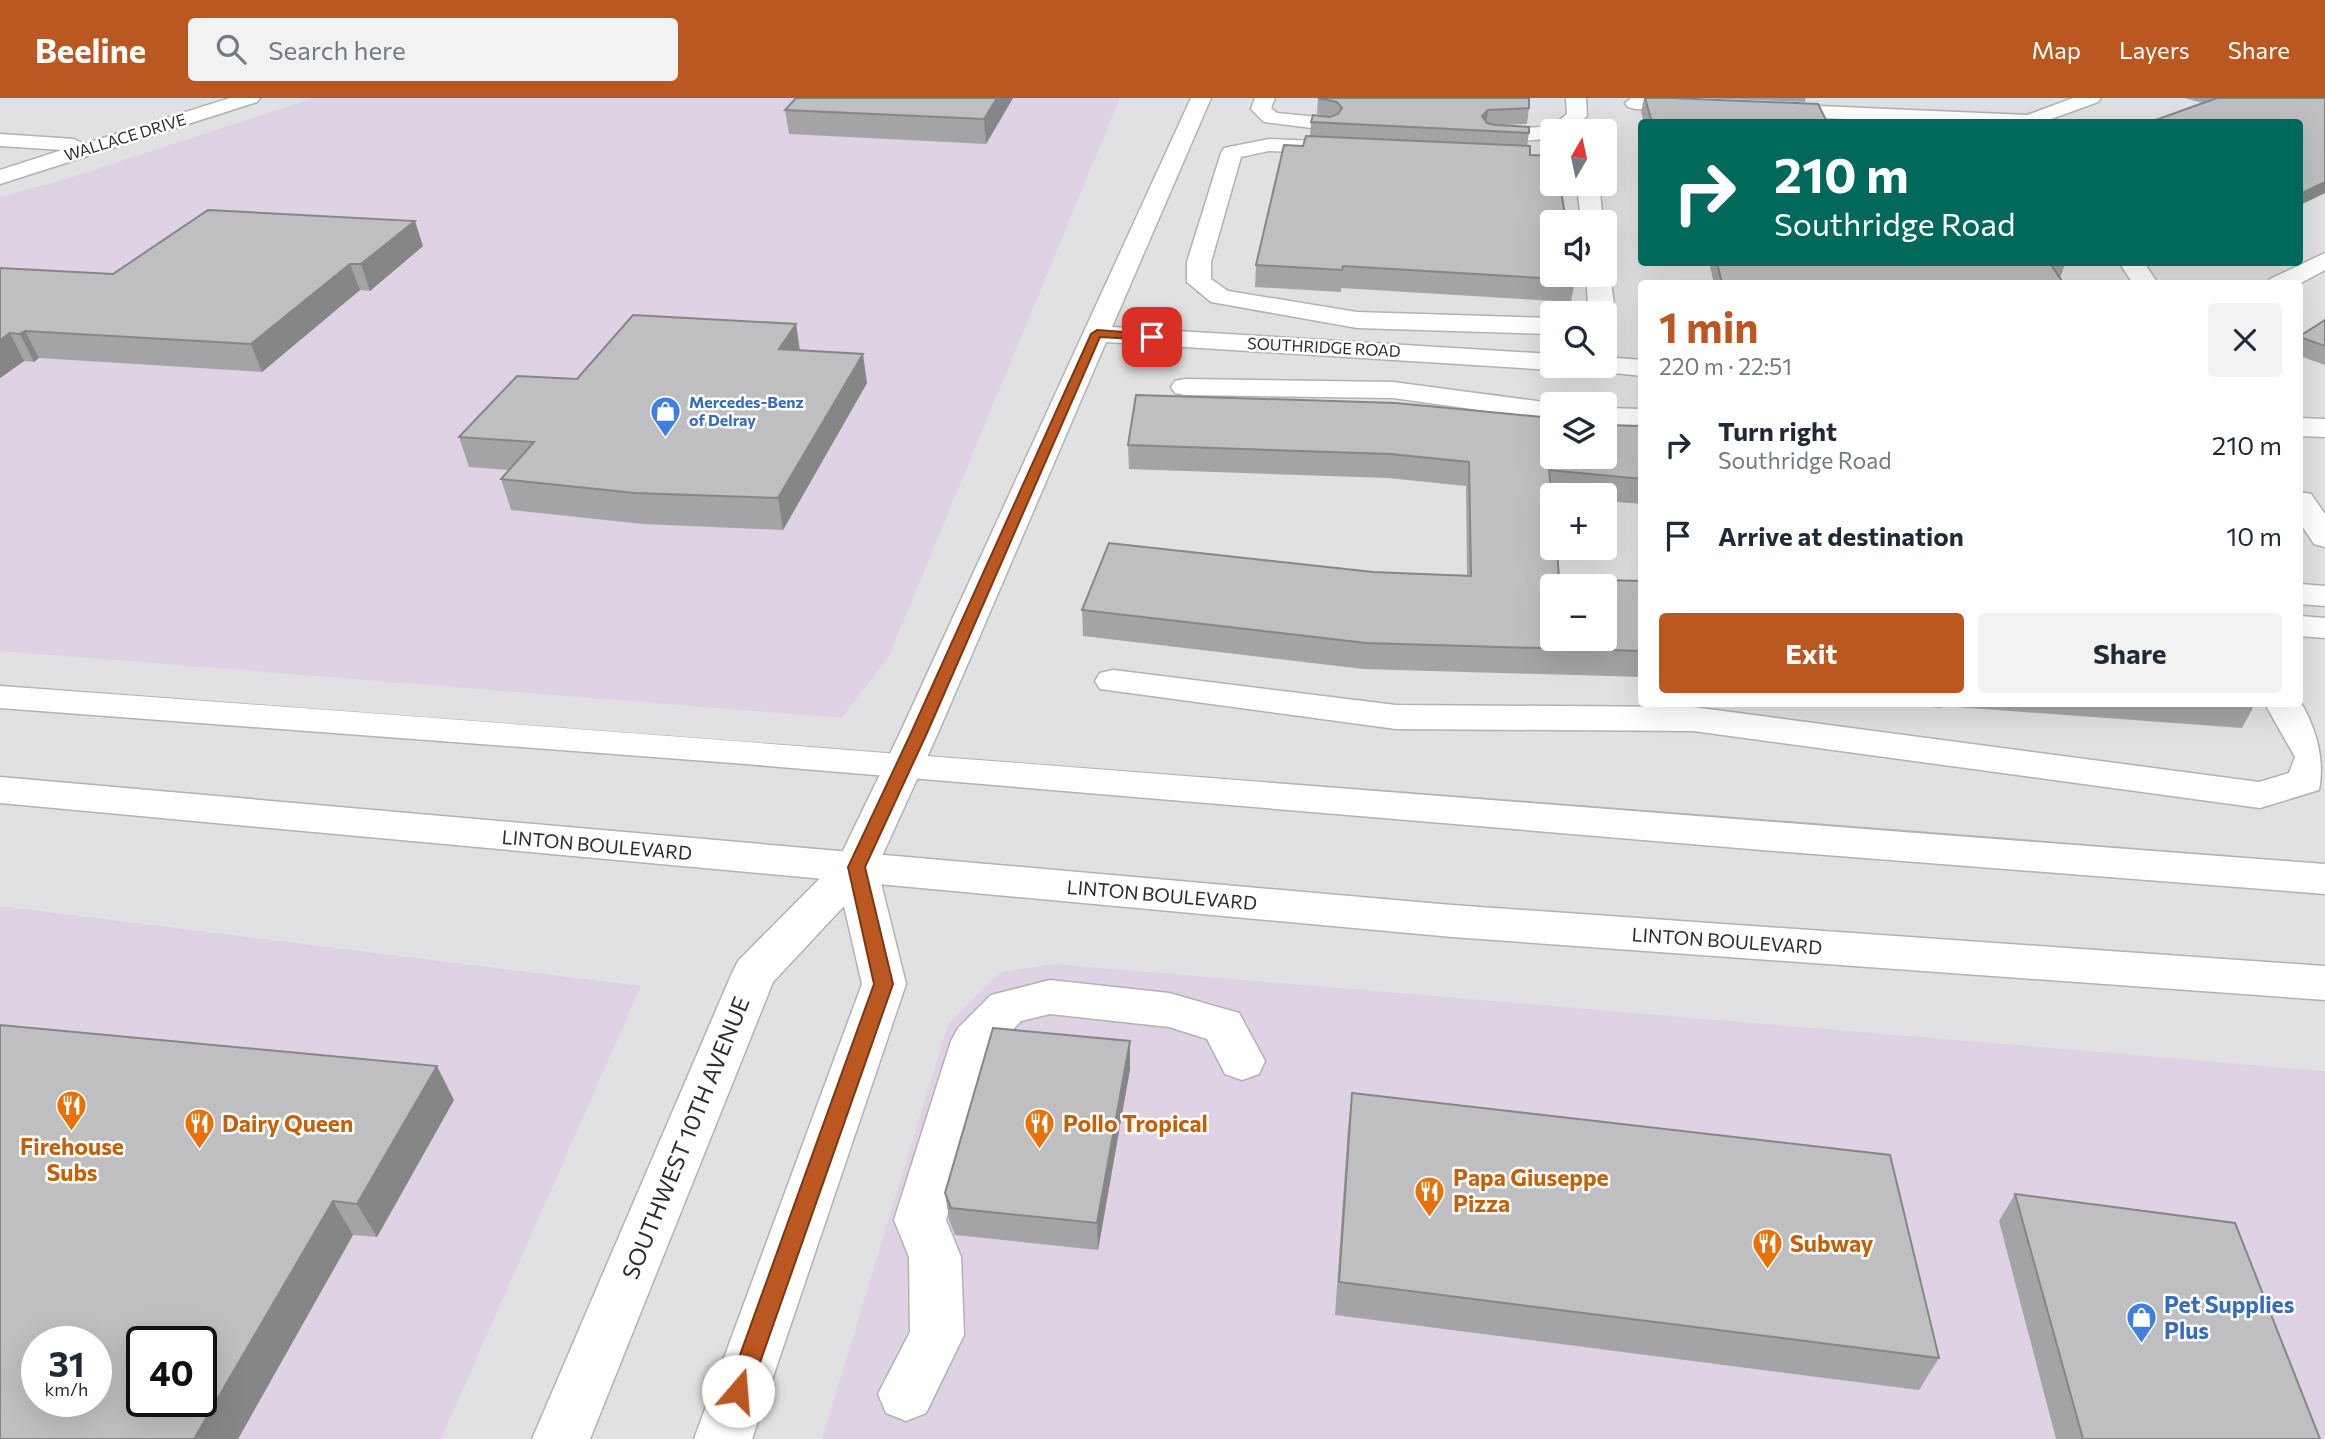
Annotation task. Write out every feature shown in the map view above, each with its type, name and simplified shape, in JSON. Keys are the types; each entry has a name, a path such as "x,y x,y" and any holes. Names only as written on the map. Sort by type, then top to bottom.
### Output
{"street":[{"name":"WALLACE DRIVE","path":"5,172 250,98"},
{"name":"SOUTHWEST 10TH AVENUE","path":"561,1439 754,973 856,867 904,766 1201,98"},
{"path":"1265,98 1261,109 1271,118 1349,125"},
{"path":"1457,130 1525,134 1560,128 1572,123 1577,116 1576,98"},
{"path":"2014,98 2026,119"},
{"path":"2036,119 2091,98"},
{"path":"1635,103 1716,107"},
{"path":"1744,108 1967,119"},
{"path":"0,140 97,146"},
{"path":"1363,150 1269,145 1232,153 1199,262 1199,282 1220,297 1357,320 1540,326"},
{"path":"2287,280 2325,260"},
{"path":"1357,320 1393,390"},
{"name":"SOUTHRIDGE ROAD","path":"1097,334 1540,361"},
{"path":"1617,366 1638,368"},
{"path":"1185,387 1393,390 1540,409"},
{"path":"1617,417 1638,418"},
{"path":"2303,427 2325,428"},
{"path":"2303,505 2325,537"},
{"path":"2303,594 2325,596"},
{"path":"2303,626 2325,628"},
{"path":"1113,681 1396,717 1693,719 2260,795 2305,781 2314,757 2285,707"},
{"path":"0,696 2325,879"},
{"name":"LINTON BOULEVARD","path":"0,790 1452,921 2325,983"},
{"path":"723,1439 884,984 856,867"},
{"path":"906,1394 937,1335 935,1257 920,1220 974,1041 1007,1007 1050,997 1170,1010 1223,1026 1242,1061"}],"shaded area":[{"path":"314,98 1120,98 889,656 842,718 0,651 0,197 72,177"},
{"path":"0,906 641,986 441,1439 0,1439"},
{"path":"1053,964 2325,1071 2325,1439 822,1439 948,1024 1001,972"}],"building":[{"path":"796,98 997,98 984,119 785,110"},
{"path":"1318,98 1529,98 1529,108 1488,110 1482,116 1487,123 1495,125 1529,127 1529,133 1311,122 1313,115 1330,117 1338,114 1342,108 1337,102"},
{"path":"1645,98 1818,104 1826,119 1651,119"},
{"path":"2217,98 2325,98 2325,182 2303,193 2303,119 2158,119"},
{"path":"1306,136 1530,146 1530,155 1540,155 1540,196 1562,196 1564,210 1540,210 1540,278 1343,266 1342,270 1256,265 1284,145 1303,146"},
{"path":"208,210 415,221 361,264 350,264 251,344 25,331 20,334 10,333 0,340 0,268 113,274"},
{"path":"1718,266 2052,266 2061,280 1721,280"},
{"name":"Mercedes-Benz of Delray","path":"633,315 796,324 779,349 863,354 778,498 635,493 501,479 534,442 459,437 517,376 577,379"},
{"path":"2325,320 2325,346 2303,338 2303,334"},
{"path":"1136,395 1396,403 1540,417 1540,469 1617,469 1617,425 1638,426 1638,479 1549,470 1550,483 1540,483 1540,560 1558,560 1559,574 1540,574 1540,648 1366,643 1082,610 1109,543 1373,572 1471,576 1469,462 1390,454 1128,445"},
{"path":"1617,580 1638,581 1638,651 1617,650"},
{"path":"0,1025 437,1066 357,1204 333,1201 217,1400 217,1326 126,1326 126,1417 207,1417 194,1439 0,1439"},
{"name":"Pollo Tropical","path":"993,1028 1130,1041 1097,1223 951,1208 945,1193"},
{"path":"1352,1093 1890,1155 1939,1358 1339,1282"},
{"name":"Pet Supplies Plus","path":"2015,1194 2235,1223 2320,1439 2083,1439"}],"place":[{"name":"Mercedes-Benz of Delray","path":"666,438"},
{"name":"Firehouse Subs","path":"72,1133"},
{"name":"Dairy Queen","path":"199,1151"},
{"name":"Pollo Tropical","path":"1040,1151"},
{"name":"Papa Giuseppe Pizza","path":"1430,1218"},
{"name":"Subway","path":"1767,1271"},
{"name":"Pet Supplies Plus","path":"2141,1345"}],"route":[{"path":"738,1391 884,984 856,867 919,733 1097,334 1152,337"}]}
